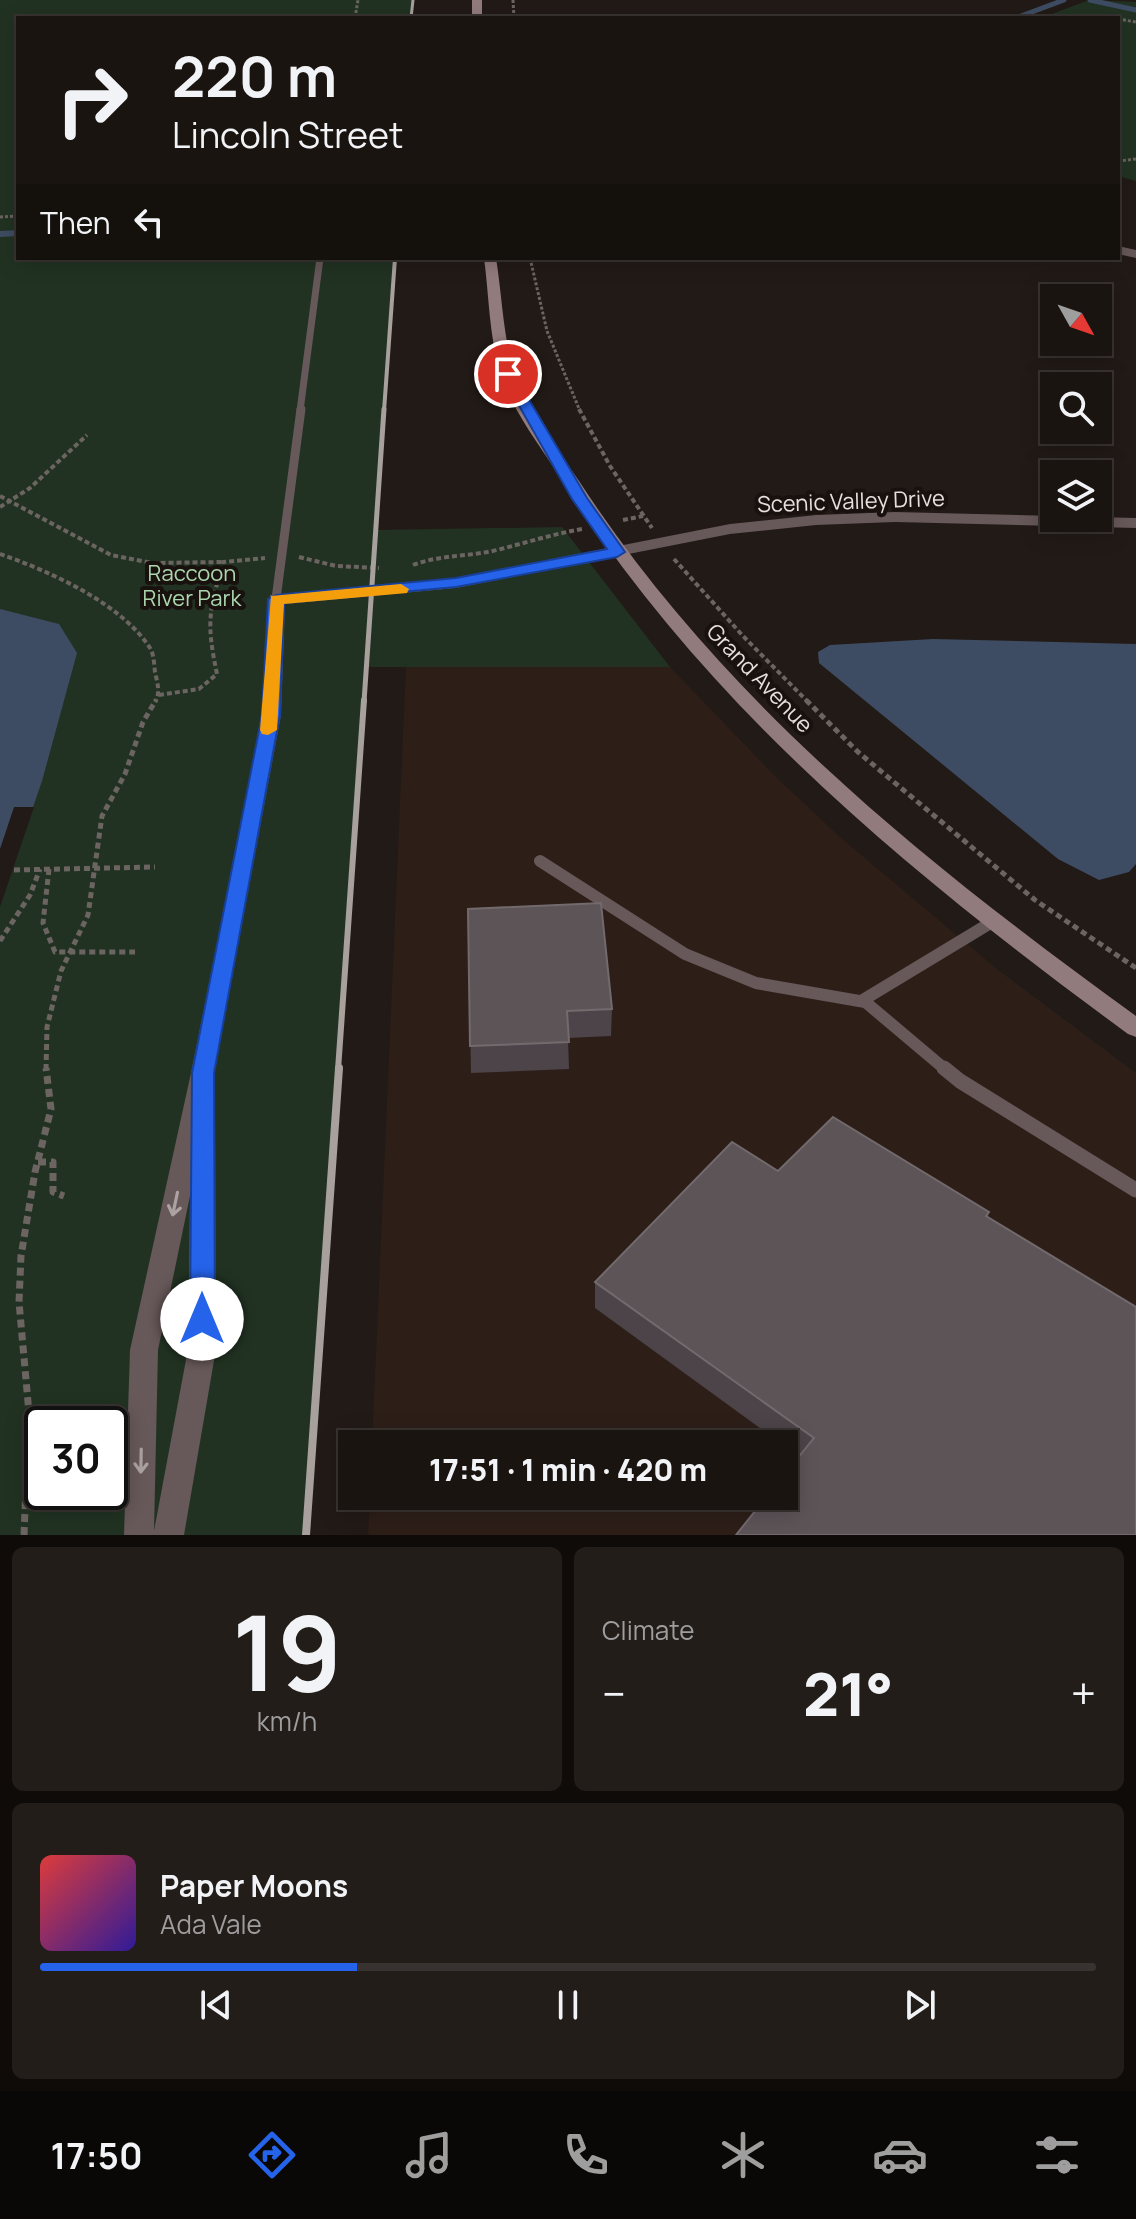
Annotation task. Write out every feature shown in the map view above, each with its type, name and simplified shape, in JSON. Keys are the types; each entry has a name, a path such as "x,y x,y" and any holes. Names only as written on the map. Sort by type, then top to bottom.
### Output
{"main road":[{"name":"Grand Avenue","path":"490,260 508,374 580,499 617,552 710,665 814,769 992,922 1136,1028"}],"street":[{"name":"Scenic Valley Drive","path":"276,599 456,583 730,529 816,520 895,517 1136,523"},
{"path":"139,1535 144,1350 203,1073 271,715 276,599"},
{"path":"169,1535 202,1349 203,1073"}],"lane":[{"path":"276,599 320,260"},
{"path":"540,861 685,954 756,983 865,1002 960,1081 1136,1190"},
{"path":"865,1002 932,956 992,922"}],"path":[{"path":"530,260 554,355 573,402 600,453 652,529"},
{"path":"0,507 40,479 87,435"},
{"path":"0,496 111,555 152,563 223,562"},
{"path":"631,519 643,516"},
{"path":"0,554 35,566 78,588 126,622 152,650 159,695 143,722 125,774 102,816 88,915 53,994 47,1027 45,1061 51,1109 23,1242 19,1302 29,1413 24,1535"},
{"path":"672,557 743,636 858,752 1035,900 1136,968"},
{"path":"14,870 155,867"},
{"path":"0,941 30,895 40,869"},
{"path":"49,869 44,897 45,932 55,952 135,952"},
{"path":"38,1162 53,1162 53,1192 64,1196"}],"shaded area":[{"path":"406,666 670,667 776,777 841,838 997,969 1136,1073 1136,1535 368,1535 369,1510 798,1510 798,1430 373,1430"}],"green space":[{"name":"Raccoon River Park","path":"0,0 413,0 411,16 16,16 16,260 395,260 377,530 562,527 670,667 367,667 306,1535 0,1535"},
{"path":"1089,0 1136,2 1136,181 1120,177 1120,16 1046,16"}],"water":[{"path":"0,609 59,624 77,653 42,781 0,903"},
{"path":"933,639 1136,644 1136,864 1129,872 1099,880 1058,859 819,663 818,652 830,645"}],"pier":[{"path":"14,807 34,807 0,907 0,849"}],"building":[{"path":"601,903 612,1009 567,1011 569,1042 470,1046 468,909"},
{"path":"833,1117 989,1212 986,1216 1136,1307 1136,1535 736,1535 756,1510 798,1510 798,1458 814,1438 595,1282 732,1142 778,1171"}],"waterway":[{"path":"1021,16 1064,0"},
{"path":"1090,0 1136,10"},
{"path":"0,234 16,233"}],"railway":[{"path":"411,16 413,0"},
{"path":"384,411 395,260"},
{"path":"364,702 384,409"},
{"path":"338,1070 364,700"},
{"path":"306,1535 339,1068"}],"slow traffic":[{"path":"268,730 276,599 401,589"}],"route":[{"path":"202,1319 203,1073 271,715 276,599 456,583 617,552 580,499 508,374"}]}
